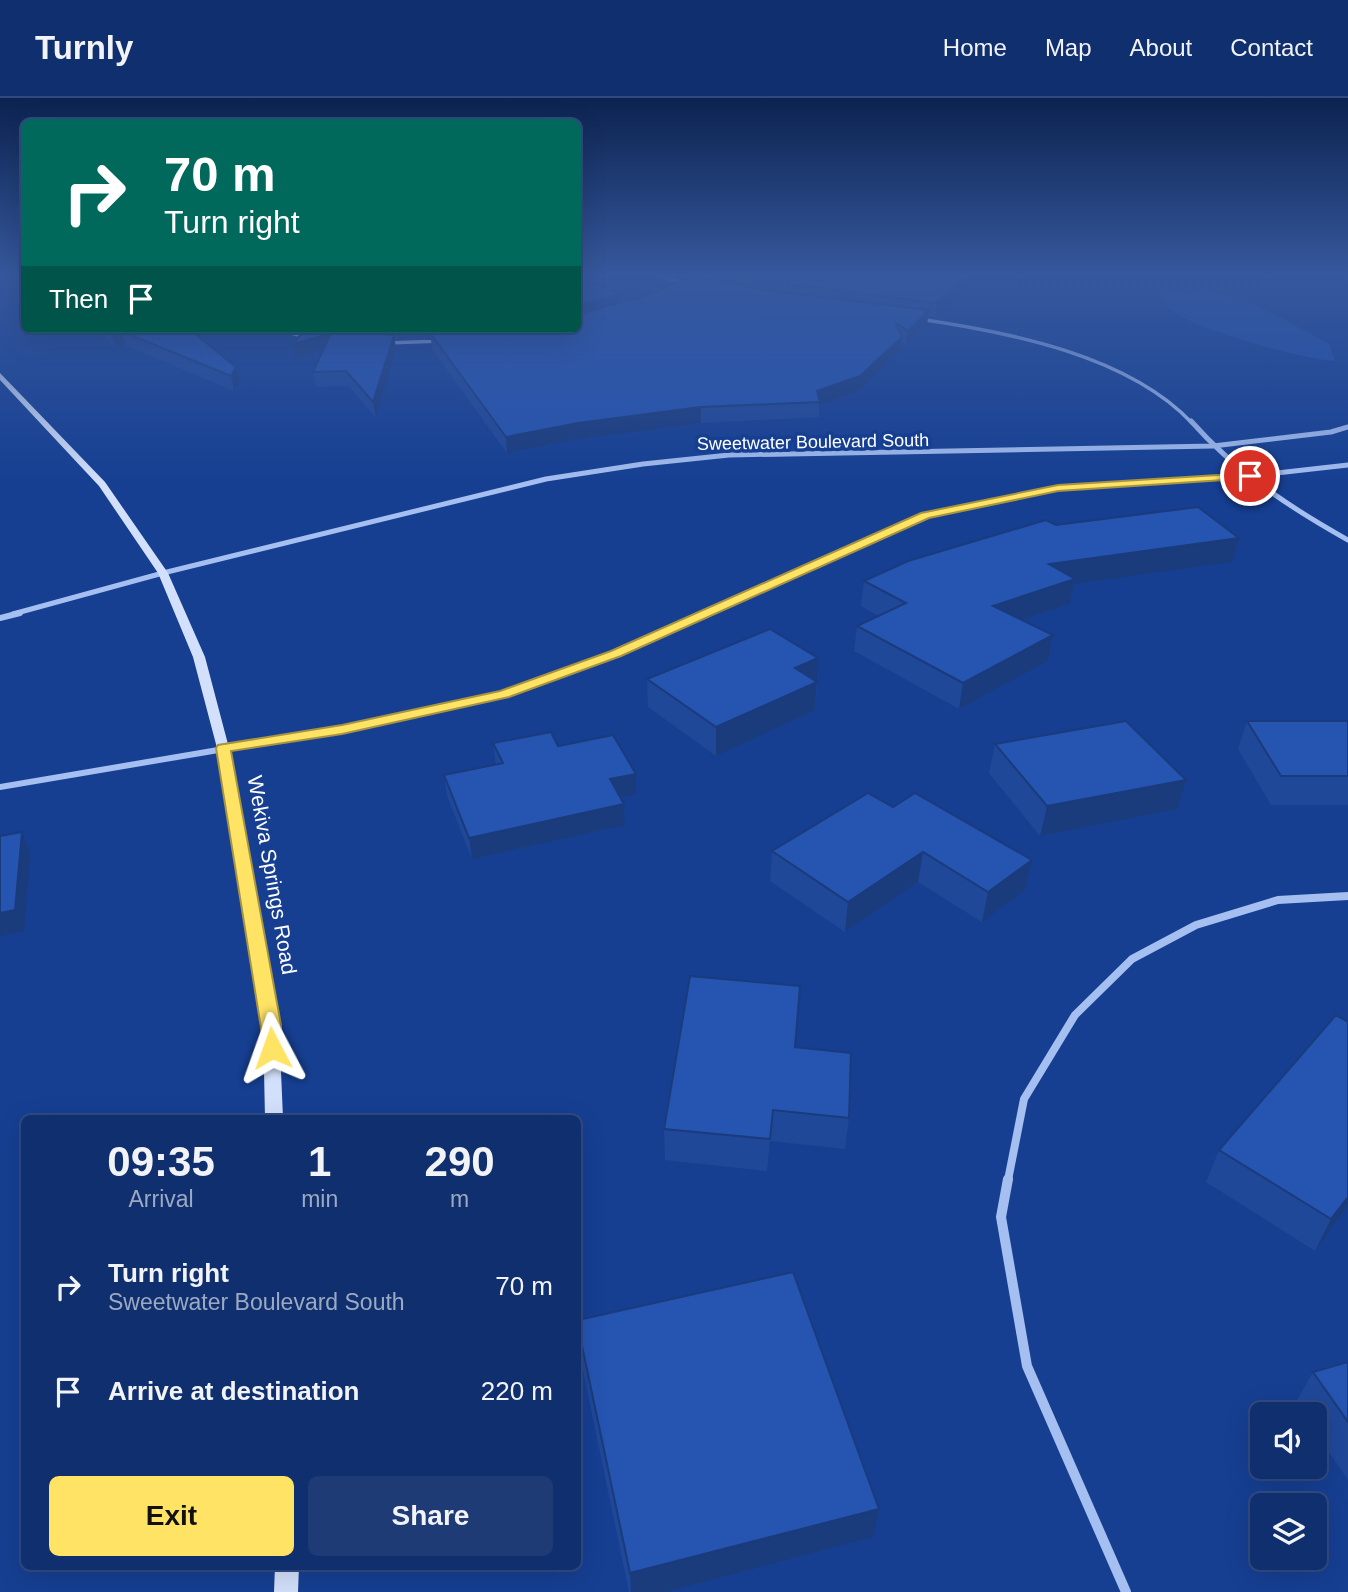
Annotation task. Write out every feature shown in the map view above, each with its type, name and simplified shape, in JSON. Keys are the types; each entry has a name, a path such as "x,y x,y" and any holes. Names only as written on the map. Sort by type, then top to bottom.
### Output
{"main road":[{"name":"Wekiva Springs Road","path":"0,375 102,484 163,573 199,657 223,748 271,1025 274,1115"},
{"path":"286,1592 287,1570"}],"street":[{"path":"381,344 388,344"},
{"path":"1037,344 1085,359 1153,393 1185,415 1213,446 1292,510 1348,540"},
{"name":"Sweetwater Boulevard South","path":"0,618 163,573 545,479 643,464 729,455 1213,446 1331,432 1348,427"},
{"path":"0,787 342,729 504,694 616,654 925,515 1058,488 1250,476 1348,464"},
{"path":"1126,1592 1027,1367 1001,1217 1024,1099 1075,1015 1132,959 1196,925 1278,900 1348,896"}],"shaded area":[{"path":"1258,344 1328,344 1335,361 1320,359"}],"building":[{"path":"152,344 207,344 236,367 231,376"},
{"path":"326,344 391,344 373,402 346,371 313,372"},
{"path":"438,344 895,344 860,376 817,391 820,402 701,407 578,423 506,437"},
{"path":"1198,507 1239,538 1049,564 1075,579 993,606 1053,635 963,683 857,626 906,603 864,581 908,561 1046,520 1056,525"},
{"path":"770,629 818,658 795,668 817,682 716,727 647,679"},
{"path":"1126,721 1186,780 1047,806 995,744"},
{"path":"1247,721 1348,721 1348,776 1281,776"},
{"path":"551,732 558,746 613,735 636,774 610,779 624,804 469,838 444,775 503,763 493,743"},
{"path":"868,793 893,807 915,793 1032,860 988,892 923,852 848,902 772,851"},
{"path":"22,832 15,910 0,913 0,836"},
{"path":"690,976 800,986 795,1047 851,1053 849,1118 773,1110 770,1139 664,1129"},
{"path":"1336,1015 1348,1022 1348,1197 1331,1219 1219,1150"},
{"path":"793,1272 879,1509 630,1573 581,1341 581,1319"},
{"path":"1348,1362 1348,1422 1313,1372"}],"route":[{"path":"272,1048 271,1025 223,748 342,729 504,694 616,654 925,515 1058,488 1250,476"}]}
